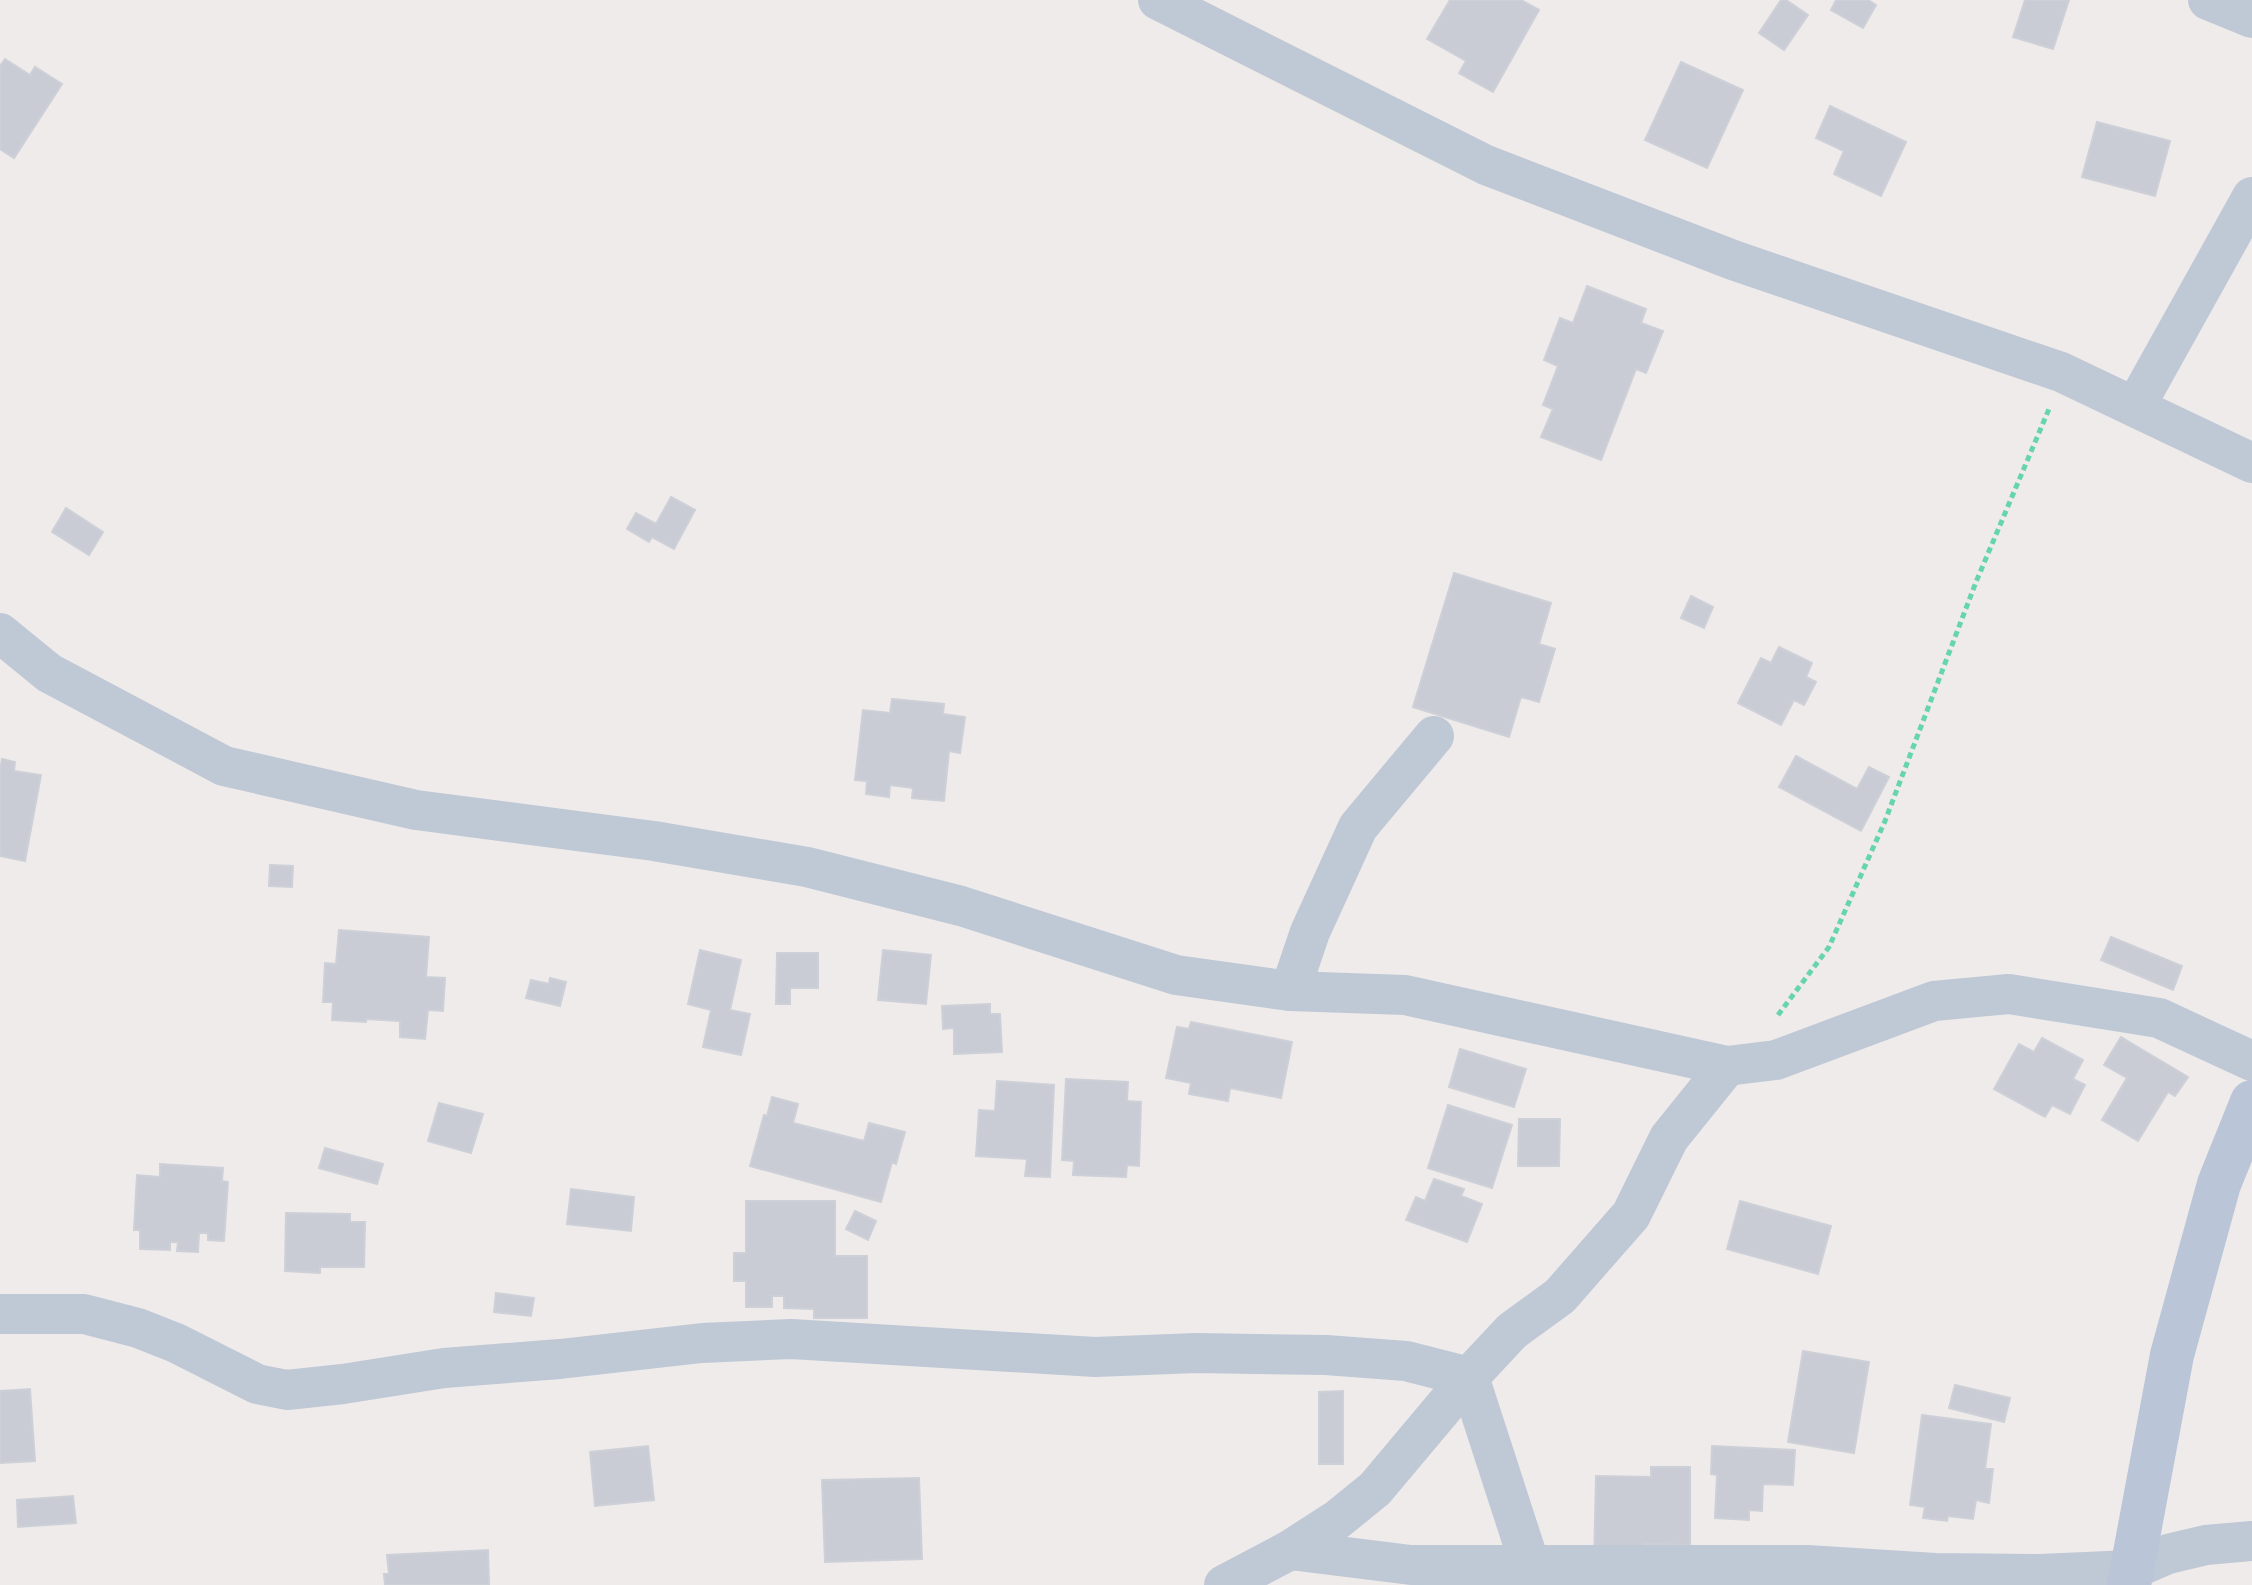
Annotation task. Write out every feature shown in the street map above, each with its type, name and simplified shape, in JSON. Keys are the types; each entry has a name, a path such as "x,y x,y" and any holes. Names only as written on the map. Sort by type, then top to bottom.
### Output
{"street":[{"path":"1158,0 1486,165 1733,260 2061,372 2252,463"},
{"path":"2208,0 2252,18"},
{"path":"2135,407 2252,197"},
{"path":"0,633 49,673 224,766 416,810 654,841 807,867 961,906 1176,975 1290,991 1405,995 1727,1066 1776,1060 1934,1001 2009,994 2159,1018 2252,1061"},
{"path":"1290,991 1310,932 1358,827 1434,736"},
{"path":"1224,1585 1290,1550 1338,1519 1375,1489 1469,1377 1512,1331 1560,1296 1631,1215 1669,1138 1727,1066"},
{"path":"2130,1578 2172,1355 2219,1184 2252,1102"},
{"path":"0,1314 84,1314 97,1317 176,1343 257,1384 287,1390 444,1368 702,1343 791,1339 1095,1357 1196,1353 1326,1355 1406,1361 1469,1377"},
{"path":"1469,1377 1530,1565"},
{"path":"1290,1550 1411,1565 1807,1565 2130,1578 2168,1554 2206,1545 2252,1541"}],"path":[{"path":"1727,1066 1762,1036 1829,947 1885,821 1976,582 2035,445 2061,372"}],"building":[{"path":"1450,0 1521,0 1539,10 1493,92 1459,73 1466,61 1427,39"},
{"path":"1781,0 1786,0 1808,15 1784,50 1759,33"},
{"path":"1836,0 1868,0 1876,5 1863,28 1831,10"},
{"path":"2025,0 2069,0 2053,49 2013,37"},
{"path":"5,59 30,75 35,67 62,84 14,158 0,149 0,66"},
{"path":"1681,62 1743,90 1707,168 1645,140"},
{"path":"1830,106 1906,142 1881,196 1834,174 1844,151 1816,138"},
{"path":"2097,122 2170,141 2155,196 2082,177"},
{"path":"1587,286 1646,309 1641,323 1663,331 1646,373 1636,369 1601,460 1541,437 1553,409 1543,405 1558,366 1544,360 1560,318 1573,323"},
{"path":"671,497 695,510 674,549 652,537 649,542 627,529 636,513 656,524"},
{"path":"66,508 103,532 89,555 52,532"},
{"path":"1454,573 1551,603 1539,644 1555,649 1539,702 1521,697 1509,737 1413,707"},
{"path":"1691,596 1713,607 1704,628 1681,618"},
{"path":"1779,647 1812,663 1806,677 1816,682 1804,705 1794,700 1781,725 1738,703 1761,658 1771,663"},
{"path":"892,699 944,704 943,714 965,717 960,753 949,751 944,801 912,798 913,788 890,785 889,797 866,794 867,781 855,780 863,710 890,713"},
{"path":"1796,756 1857,789 1869,767 1889,777 1861,831 1779,787"},
{"path":"2,759 15,762 14,771 41,775 25,861 0,856"},
{"path":"270,865 293,866 292,887 269,886"},
{"path":"339,930 429,937 426,977 445,978 443,1011 428,1010 425,1039 400,1037 400,1021 332,1020 333,1002 323,1002 325,963 336,964"},
{"path":"2111,937 2182,966 2173,990 2101,960"},
{"path":"700,950 741,960 730,1010 750,1014 741,1055 703,1047 711,1010 688,1004"},
{"path":"883,950 931,955 926,1004 878,1000"},
{"path":"777,953 818,953 818,988 790,988 790,1004 776,1004"},
{"path":"550,978 566,982 560,1006 526,998 531,980 549,984"},
{"path":"990,1004 990,1014 1000,1014 1002,1052 954,1054 954,1028 943,1029 942,1006"},
{"path":"1191,1022 1292,1042 1281,1098 1230,1088 1228,1101 1189,1094 1191,1083 1166,1078 1177,1027 1189,1029"},
{"path":"2121,1037 2188,1077 2175,1096 2168,1092 2138,1141 2102,1120 2127,1078 2104,1065"},
{"path":"2042,1038 2083,1060 2073,1079 2085,1085 2070,1114 2052,1105 2045,1117 1994,1089 2019,1044 2034,1052"},
{"path":"1460,1049 1526,1069 1514,1107 1449,1087"},
{"path":"1066,1079 1128,1082 1127,1101 1141,1102 1139,1166 1127,1165 1126,1177 1073,1175 1074,1161 1062,1160"},
{"path":"997,1081 1054,1085 1050,1177 1025,1176 1027,1159 976,1156 979,1110 995,1111"},
{"path":"772,1097 798,1104 793,1123 864,1141 869,1123 905,1132 896,1164 892,1162 881,1202 750,1166"},
{"path":"439,1103 483,1114 471,1153 428,1141"},
{"path":"1448,1105 1512,1125 1492,1188 1428,1168"},
{"path":"1519,1119 1560,1119 1559,1166 1518,1166"},
{"path":"325,1148 383,1164 377,1184 319,1168"},
{"path":"160,1164 223,1168 222,1181 228,1182 224,1241 208,1240 208,1233 199,1233 198,1252 177,1251 178,1242 170,1242 170,1250 140,1249 140,1230 134,1230 137,1175 160,1177"},
{"path":"1434,1179 1464,1189 1461,1196 1482,1204 1467,1242 1406,1220 1416,1197 1425,1201"},
{"path":"571,1189 634,1197 631,1231 567,1224"},
{"path":"746,1201 835,1201 835,1256 867,1256 867,1318 814,1318 814,1309 784,1308 784,1296 772,1296 772,1307 746,1307 746,1281 734,1281 734,1253 746,1253"},
{"path":"1740,1201 1831,1226 1818,1274 1727,1249"},
{"path":"855,1211 876,1221 868,1240 846,1229"},
{"path":"286,1213 350,1214 350,1222 365,1222 364,1267 320,1267 320,1273 285,1271"},
{"path":"496,1293 534,1298 531,1316 494,1312"},
{"path":"1803,1351 1869,1362 1854,1453 1788,1442"},
{"path":"1955,1385 2010,1398 2004,1422 1949,1408"},
{"path":"30,1389 35,1461 0,1463 0,1391"},
{"path":"1343,1391 1343,1464 1319,1464 1319,1392"},
{"path":"1922,1415 1991,1424 1985,1469 1993,1469 1989,1503 1976,1500 1973,1519 1948,1516 1947,1521 1923,1518 1925,1507 1910,1505"},
{"path":"648,1446 654,1500 595,1506 590,1452"},
{"path":"1712,1446 1795,1450 1793,1485 1763,1484 1762,1511 1749,1510 1749,1520 1715,1518 1717,1475 1711,1474"},
{"path":"1651,1467 1690,1467 1690,1545 1645,1544 1645,1561 1594,1561 1596,1476 1651,1477"},
{"path":"919,1478 922,1559 825,1562 822,1480"},
{"path":"73,1496 76,1523 18,1527 17,1500"},
{"path":"488,1550 489,1585 385,1585 384,1574 389,1574 387,1555"}]}
